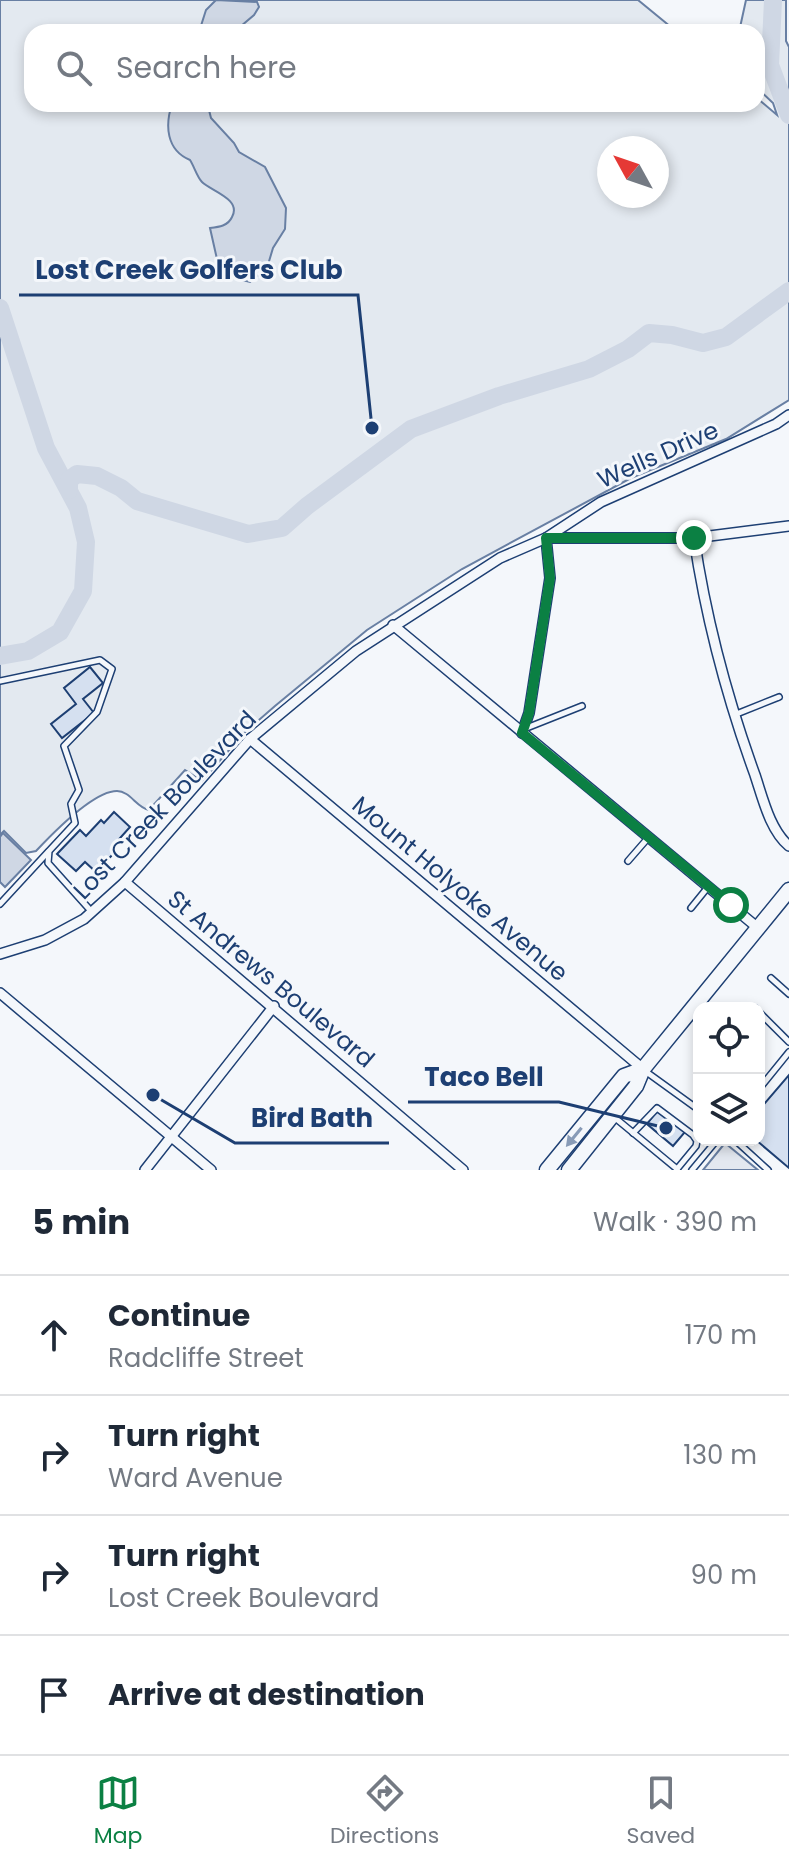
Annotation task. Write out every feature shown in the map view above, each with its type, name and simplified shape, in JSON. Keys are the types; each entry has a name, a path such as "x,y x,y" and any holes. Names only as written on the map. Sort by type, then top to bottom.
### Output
{"main road":[{"path":"569,1170 636,1086 643,1069 789,890"},
{"path":"547,1170 624,1076 643,1069"}],"street":[{"name":"Wells Drive","path":"546,538 601,502 776,424 789,415"},
{"name":"Lost Creek Boulevard","path":"0,954 59,934 92,912 125,882 250,739 356,651 486,565 546,538 694,538 789,526"},
{"path":"522,731 529,713 549,589 546,538"},
{"path":"694,538 709,624 733,715 770,816 781,839 789,846"},
{"path":"393,625 758,928"},
{"name":"Mount Holyoke Avenue","path":"250,739 643,1069"},
{"name":"St Andrews Boulevard","path":"125,882 463,1170"},
{"path":"0,993 211,1170"},
{"path":"145,1170 274,1006"}],"lane":[{"path":"0,681 100,660 112,669 97,712 64,746 79,790 71,804 75,823 0,904"},
{"path":"733,715 779,697"},
{"path":"522,731 582,706"},
{"path":"628,861 648,838"},
{"path":"49,851 48,863 92,912"},
{"path":"691,908 708,887"},
{"path":"771,978 789,994"},
{"path":"765,1018 789,1042"},
{"path":"765,1082 789,1052"},
{"path":"643,1069 693,1106"},
{"path":"613,1116 633,1133 677,1170 697,1141 657,1108 633,1133"},
{"path":"692,1170 712,1146"},
{"path":"742,1146 768,1170"}],"shaded area":[{"path":"0,0 638,0 667,24 24,24 24,112 765,112 765,105 777,115 773,103 765,96 765,24 741,24 746,0 786,0 786,41 789,47 789,400 726,439 631,478 462,569 367,630 244,733 202,781 185,770 149,810 122,792 107,793 85,806 36,851 26,853 4,831 0,835"},
{"path":"216,0 257,2 259,7 243,24 202,24 206,10"},
{"path":"170,112 210,112 239,152 265,167 286,208 285,229 273,248 267,268 250,282 219,268 210,228 228,222 234,211 233,205 202,182 190,160 176,150 169,136"},
{"path":"3,833 31,860 5,887 0,882 0,837"},
{"path":"723,1146 729,1146 758,1170 703,1170"}],"building":[{"path":"90,667 103,683 83,699 94,713 62,738 51,724 76,704 64,688"},
{"path":"114,812 130,827 112,847 116,851 96,872 85,862 76,871 57,854 80,830 86,836"},
{"path":"789,1075 789,1168 763,1146 765,1103"},
{"path":"658,1110 685,1132 673,1146 647,1124"}],"waterway":[{"path":"773,0 770,65 789,115"},
{"path":"69,490 69,480 77,474 97,476 121,488 137,501 248,534 282,528 411,429 499,396 589,369 628,349 649,333 703,343 726,337 789,291"},
{"path":"0,308 46,448 78,508 86,542 83,591 60,632 28,651 0,656"}],"place":[{"name":"Lost Creek Golfers Club","path":"372,428"},
{"name":"Bird Bath","path":"153,1095"},
{"name":"Taco Bell","path":"666,1128"}],"route":[{"path":"694,538 546,538 550,578 529,713 522,733 731,905"}]}
